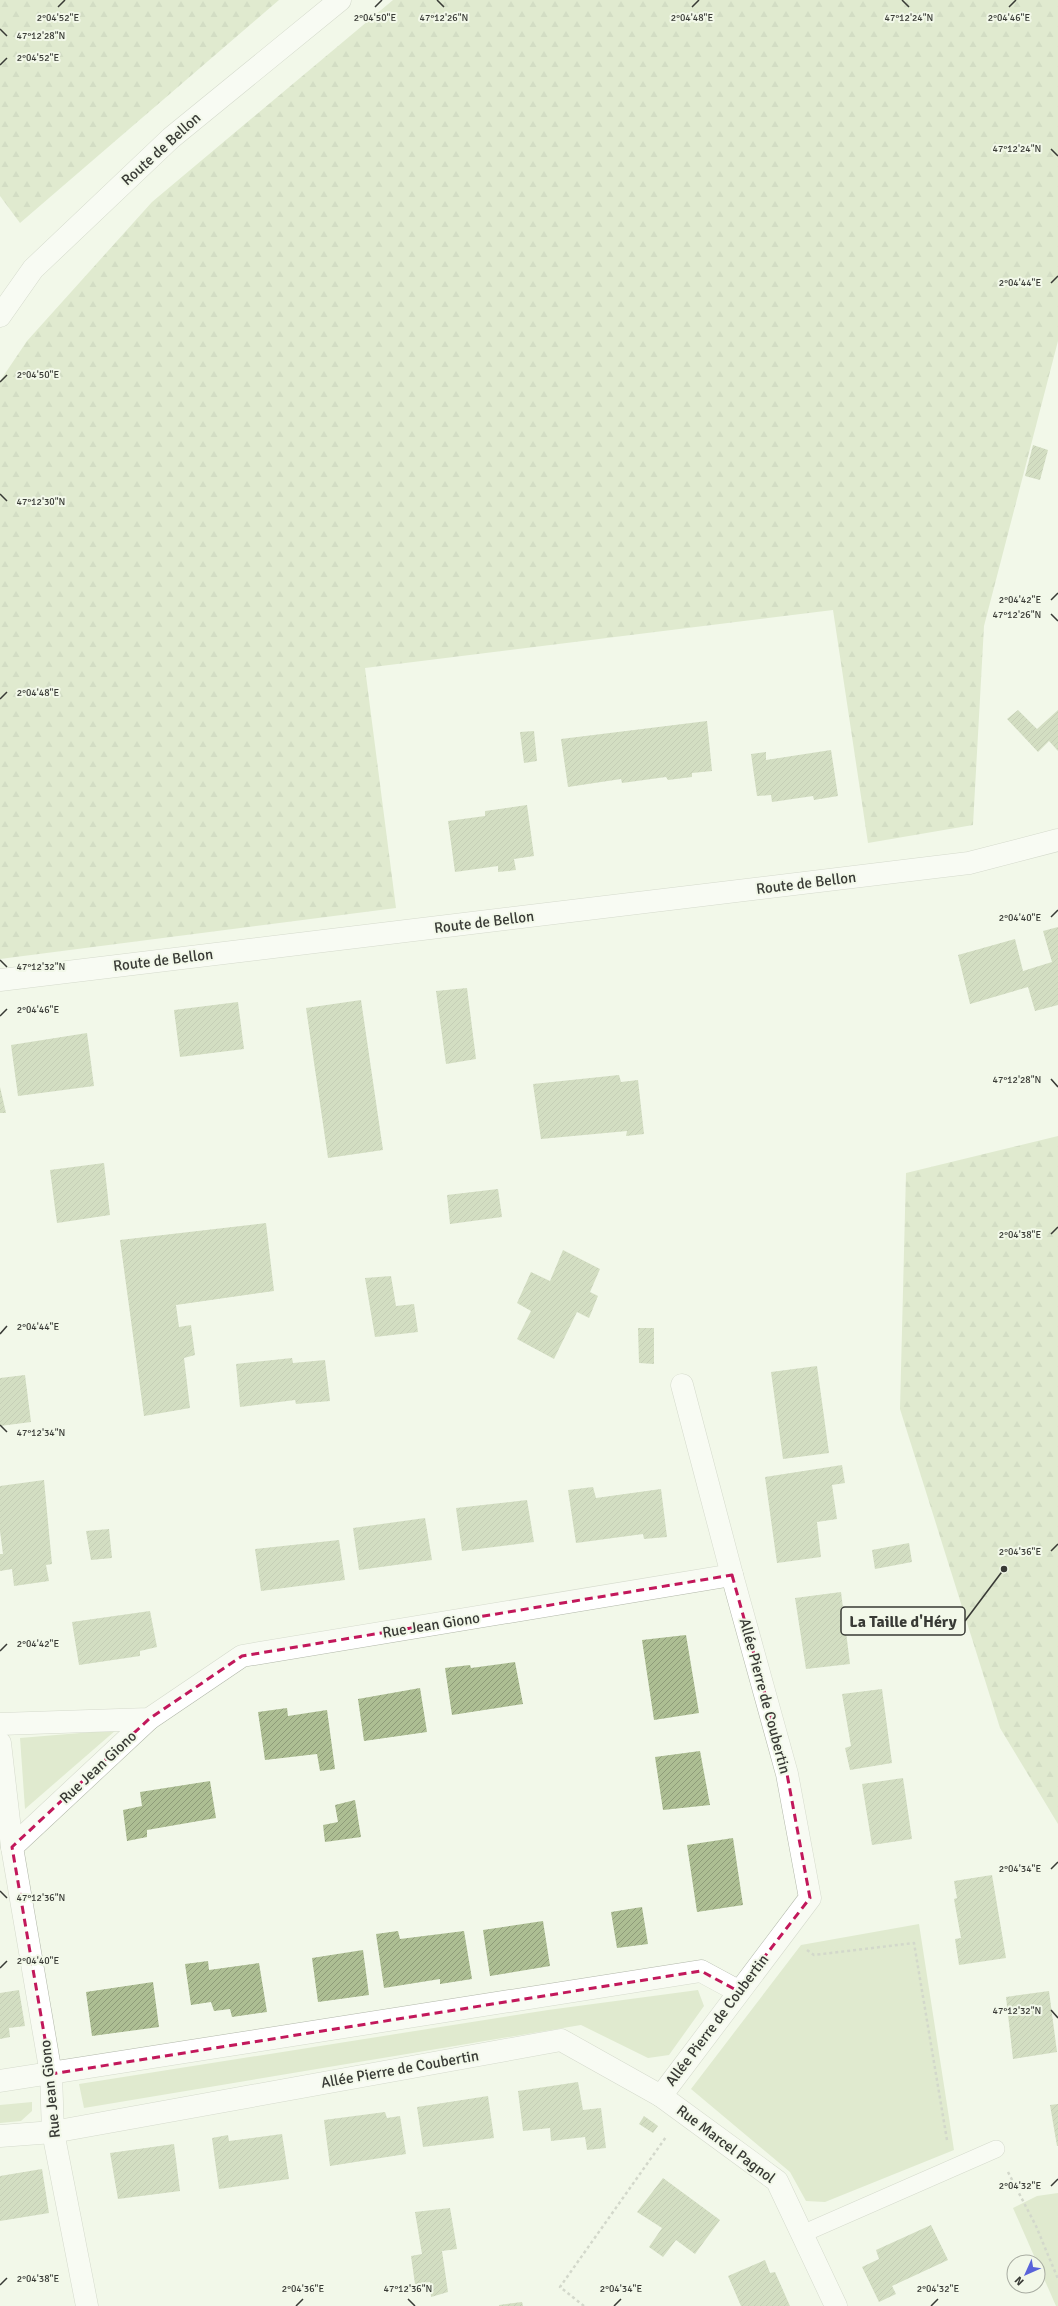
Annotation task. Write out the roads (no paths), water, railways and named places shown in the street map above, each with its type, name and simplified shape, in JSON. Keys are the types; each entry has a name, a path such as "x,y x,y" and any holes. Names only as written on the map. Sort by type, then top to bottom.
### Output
{"street":[{"name":"Route de Bellon","path":"0,316 33,269 171,138 340,0"},
{"name":"Route de Bellon","path":"0,980 969,863 1058,840"},
{"name":"Allée Pierre de Coubertin","path":"0,2136 53,2132 561,2040 661,2096 782,1932 810,1898 787,1774 732,1575 682,1384"},
{"name":"Rue Jean Giono","path":"12,1847 149,1719 242,1656 732,1575"},
{"name":"Rue Jean Giono","path":"0,1724 149,1719"},
{"name":"Rue Jean Giono","path":"0,1743 12,1847 51,2074 53,2132 86,2306"},
{"path":"0,2081 701,1971 738,1991"},
{"name":"Rue Marcel Pagnol","path":"661,2096 777,2181 836,2306"}],"lane":[{"path":"802,2234 996,2149"}],"place":[{"name":"La Taille d'Héry","path":"1004,1569"}]}
